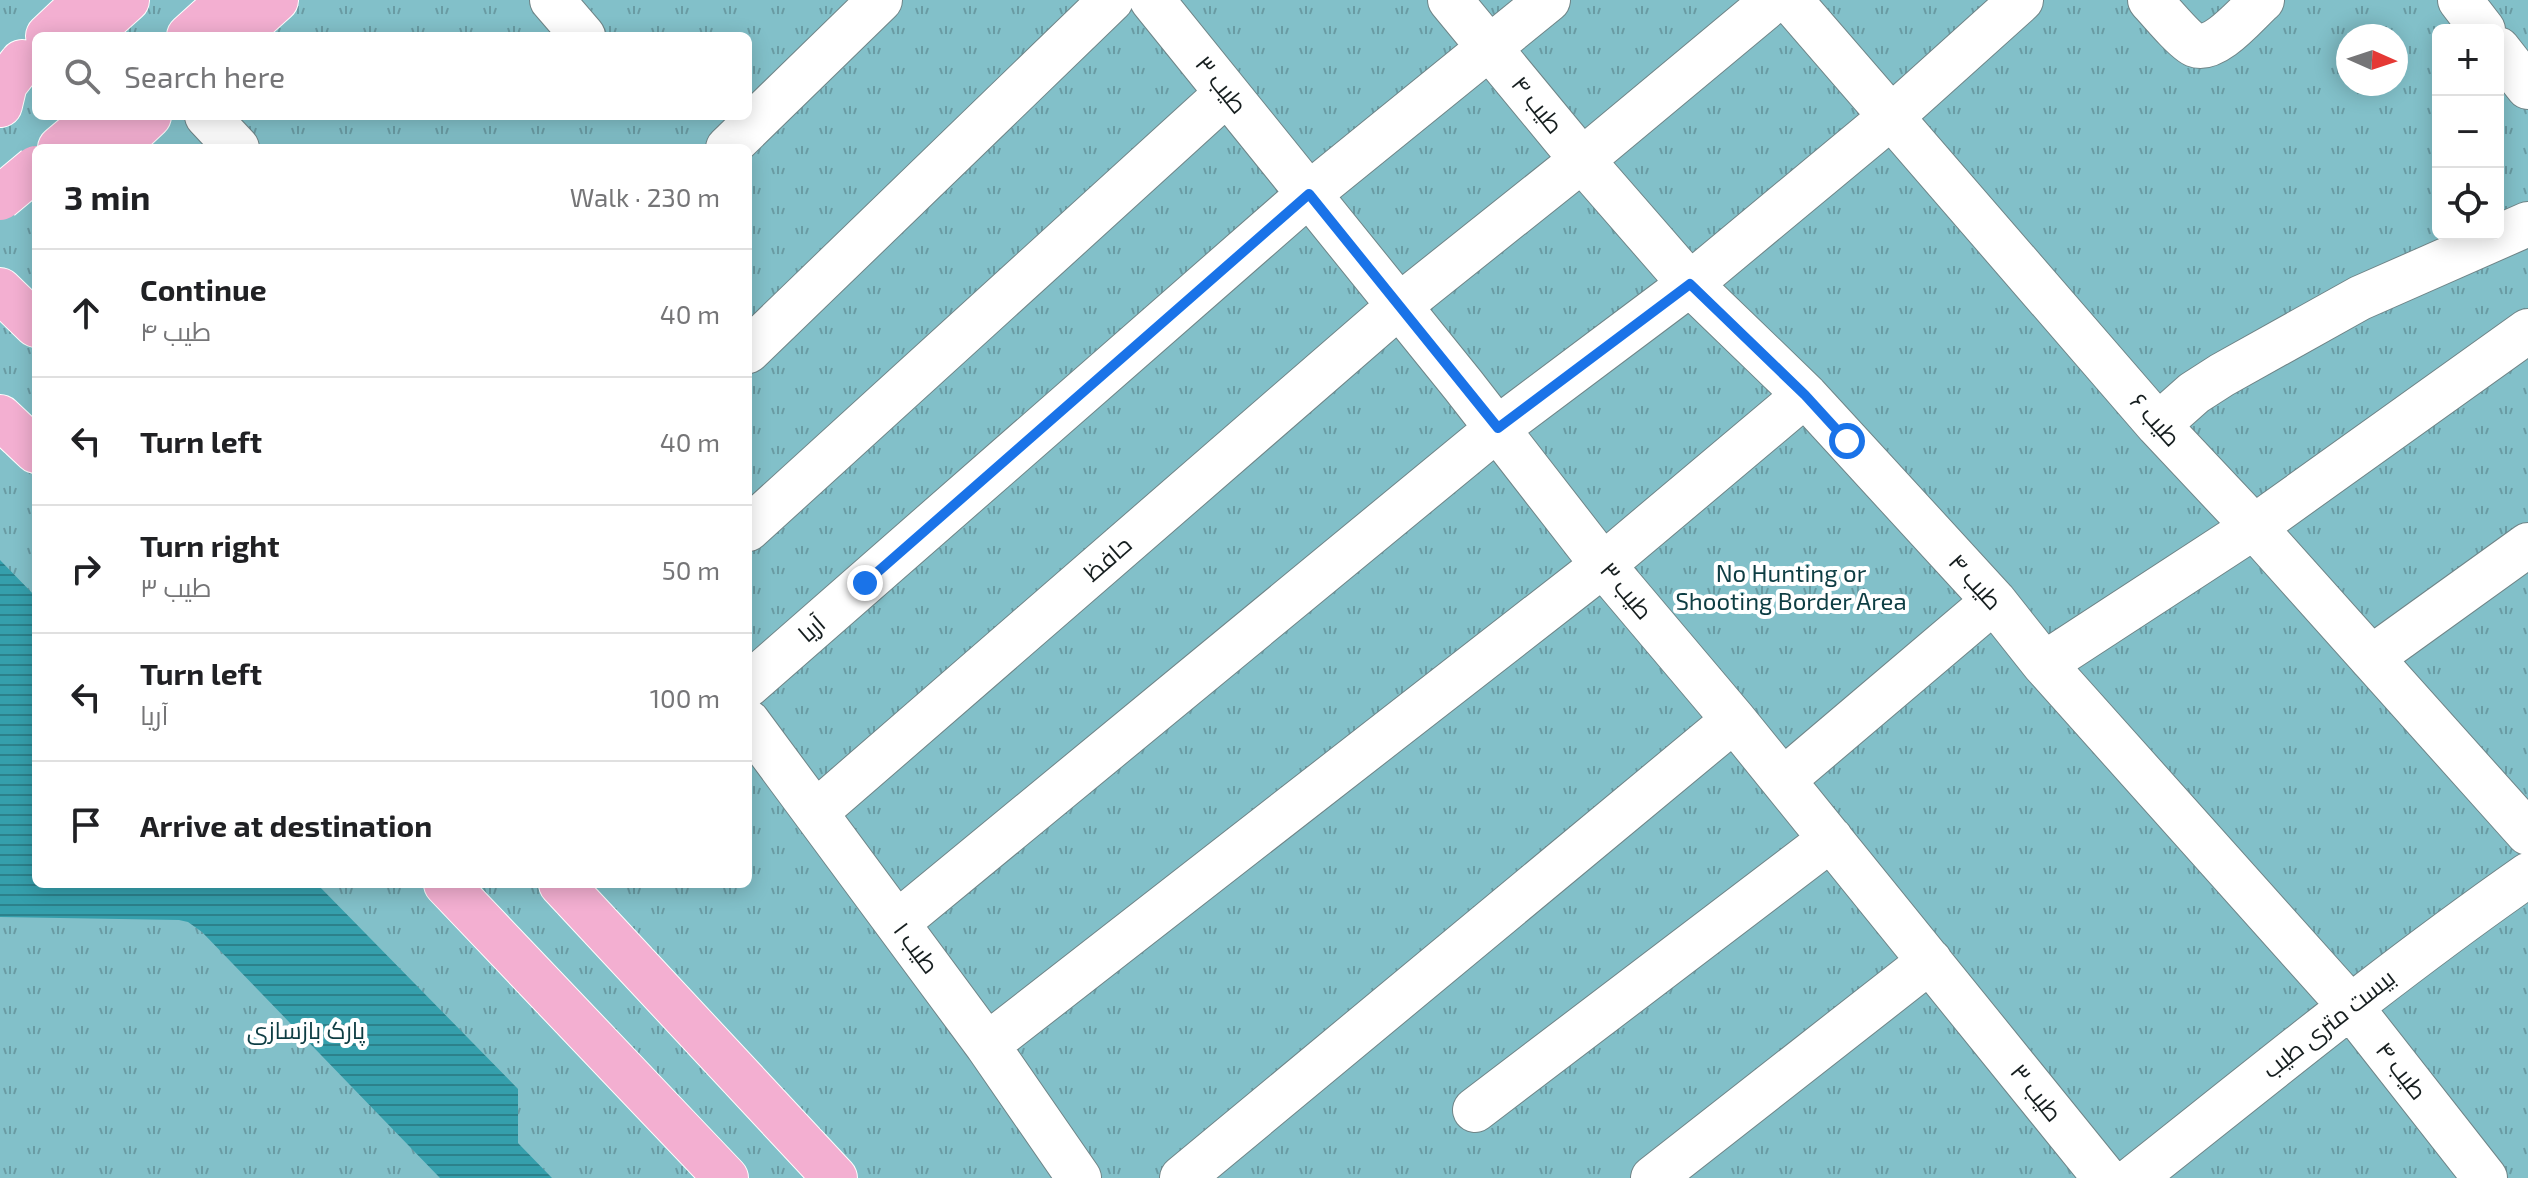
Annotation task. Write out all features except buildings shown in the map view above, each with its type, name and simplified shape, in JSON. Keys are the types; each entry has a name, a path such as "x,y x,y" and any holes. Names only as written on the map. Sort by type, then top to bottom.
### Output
{"main road":[{"path":"193,32 229,0"},
{"path":"240,32 276,0"},
{"path":"72,32 99,15"},
{"path":"0,105 5,84 28,59"},
{"path":"0,112 28,59"},
{"path":"65,144 93,120"},
{"path":"119,144 145,120"},
{"path":"0,160 6,172 32,180"},
{"path":"0,198 32,171"},
{"path":"0,209 32,198"},
{"path":"450,888 726,1178"},
{"path":"565,888 835,1178"}],"street":[{"path":"552,0 580,32"},
{"path":"732,144 880,0"},
{"path":"752,347 1111,0"},
{"name":"طیب ۳","path":"1152,0 1498,428 1603,565 1734,720 2105,1178"},
{"name":"طیب ۴","path":"1450,0 1582,160 1690,284 1805,395 1994,601 2044,664 2350,1006 2485,1178"},
{"name":"آریا","path":"752,681 1309,194 1548,0"},
{"name":"حافظ","path":"816,812 1399,306 1582,160 1774,0"},
{"name":"طیب ۶","path":"1790,0 2158,425 2254,527 2528,833"},
{"path":"897,923 1498,428 1690,284 1891,117 2021,0"},
{"path":"2150,0 2193,45 2204,46 2217,41 2262,0"},
{"path":"2460,0 2478,24"},
{"path":"2504,57 2528,87"},
{"path":"752,525 1227,93"},
{"path":"211,120 233,144"},
{"path":"2158,425 2194,393 2222,375 2360,298 2528,224"},
{"path":"2044,664 2254,527 2528,331"},
{"path":"987,1045 1603,565 1805,395"},
{"path":"2371,658 2528,545"},
{"path":"1783,780 1994,601"},
{"path":"1182,1178 1734,720"},
{"name":"طیب ۱","path":"752,727 987,1045 1079,1178"},
{"path":"1475,1110 1831,839"},
{"name":"بیست متری طیب","path":"2134,1178 2350,1006 2528,875"},
{"path":"1653,1178 1930,961"}],"green space":[{"name":"No Hunting or Shooting Border Area","path":"0,0 2528,0 2528,1178 0,1178"}],"shaded area":[{"path":"0,560 32,593 32,888 321,888 518,1089 518,1143 552,1178 440,1178 202,932 188,922 0,917"}],"route":[{"path":"865,583 1309,194 1498,428 1690,284 1805,395 1847,441"}],"park label":[{"name":"پارک بازسازی","path":"306,1031"}]}
